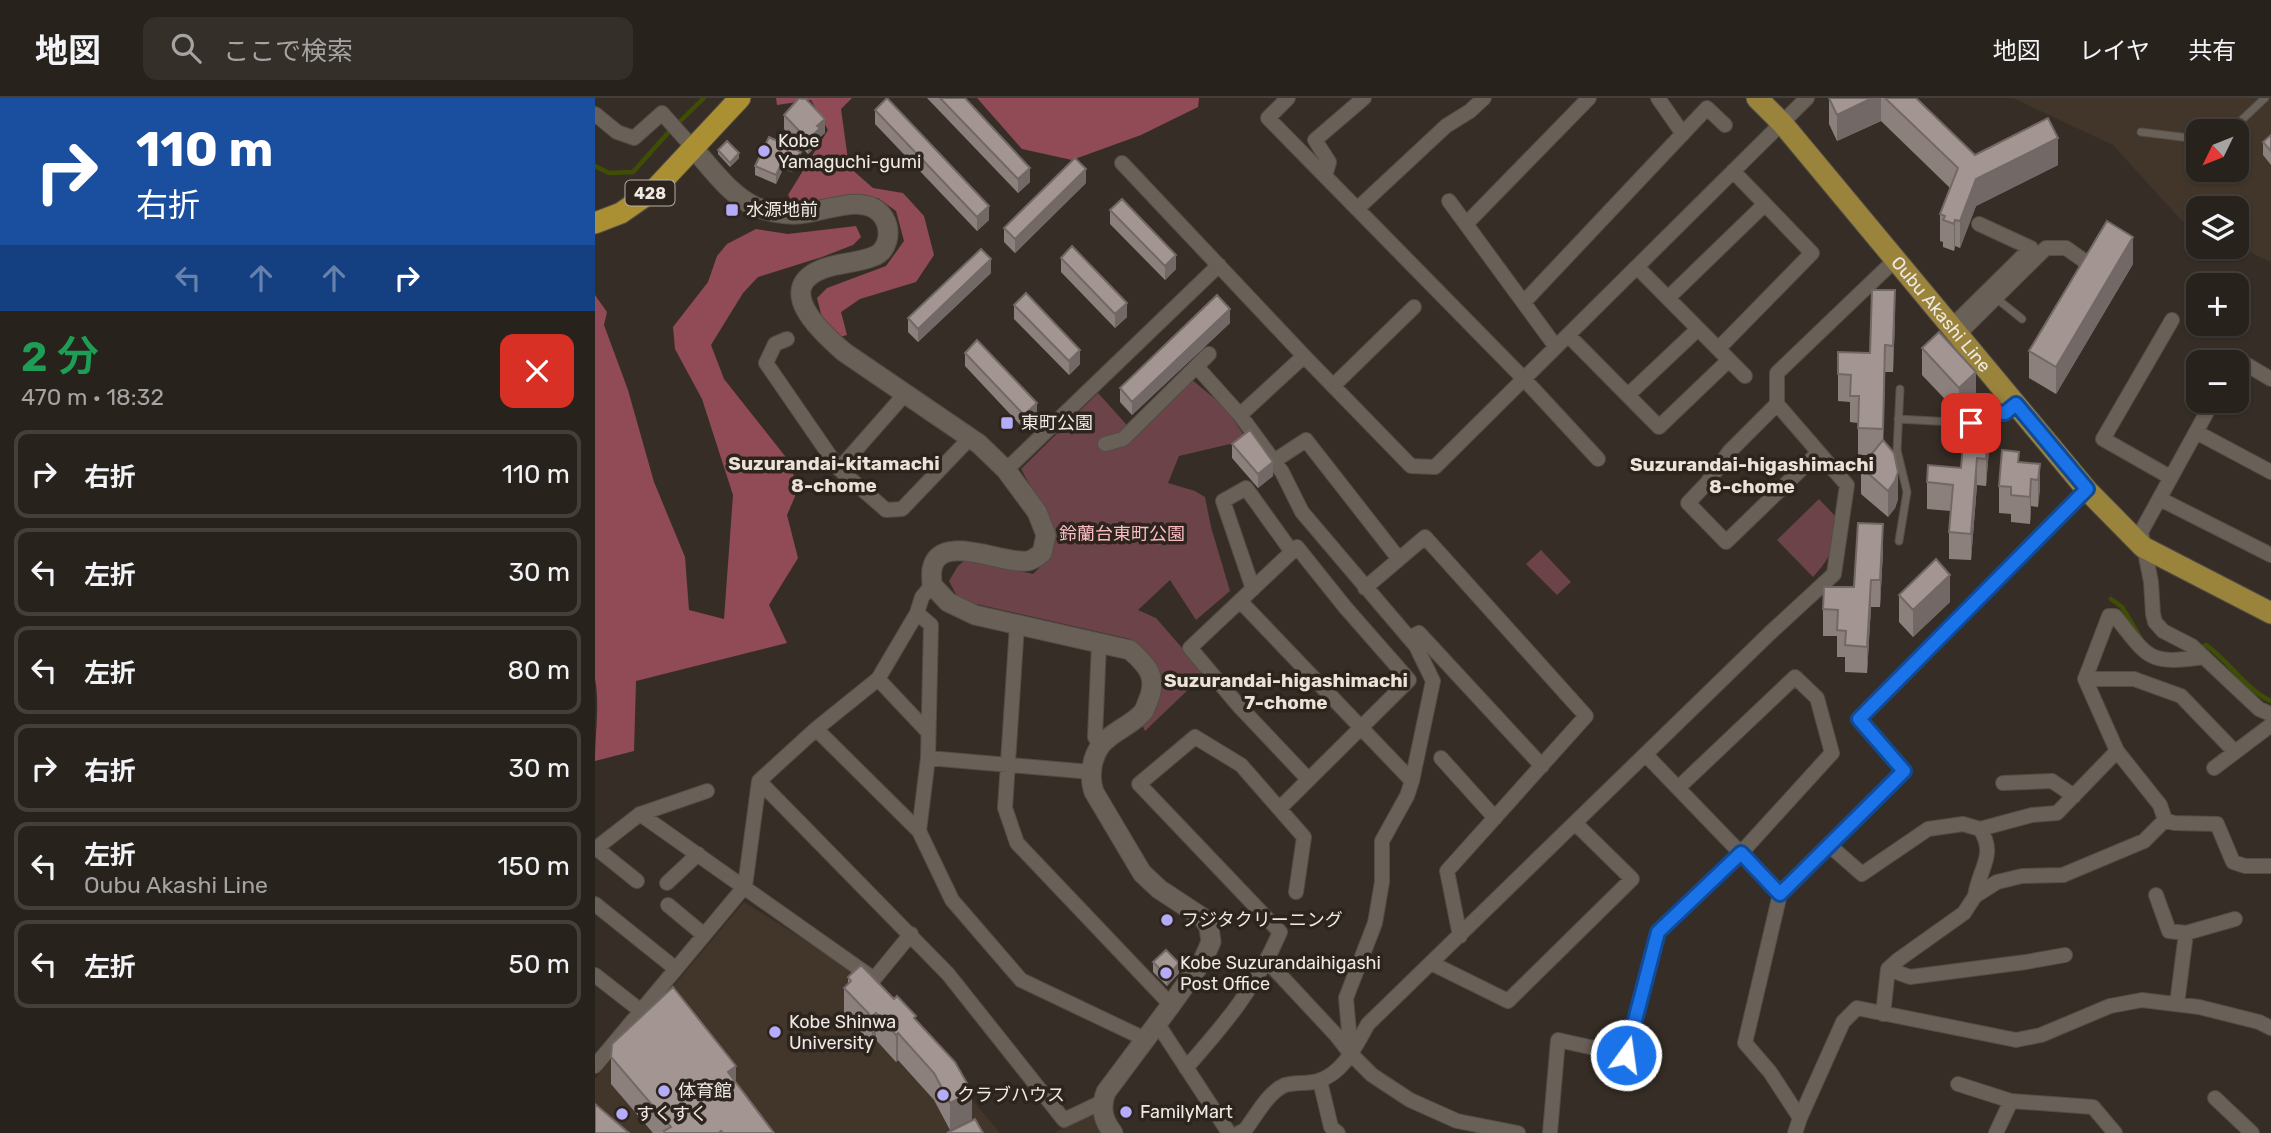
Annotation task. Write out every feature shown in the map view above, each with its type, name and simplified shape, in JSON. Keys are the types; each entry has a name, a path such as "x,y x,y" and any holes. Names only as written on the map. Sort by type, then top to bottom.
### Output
{"highway":[{"name":"428","path":"595,223 621,213 654,190 689,144 740,98"}],"main road":[{"name":"Oubu Akashi Line","path":"1757,98 1782,123 2087,489 2143,547 2271,613"}],"street":[{"path":"1325,176 1329,162 1315,140 1364,98"},
{"path":"1357,209 1446,126 1470,111 1484,98"},
{"path":"1466,224 1589,98"},
{"path":"1658,98 1683,134"},
{"path":"1122,163 1411,466 1435,467 1807,98"},
{"path":"1285,99 1268,118 1524,379 1598,459"},
{"path":"1524,302 1707,108 1725,125"},
{"path":"595,114 617,132 634,138 662,113 724,183 758,208 797,214 859,203 879,212 888,229 886,246 874,257 833,265 810,274 801,289 808,316 844,352 970,438 1006,470 1037,512 1046,535 1042,553 1031,561 1012,562 960,549 942,554 932,568 932,585 922,597 917,613 878,680 816,729 759,781 745,886 595,1066"},
{"path":"1718,349 1812,253 1733,171"},
{"path":"1449,201 1556,347"},
{"path":"1668,298 1765,204"},
{"path":"1955,331 2031,248 1979,223"},
{"path":"1955,331 1996,298 2046,248 2066,248 2083,260"},
{"path":"1240,1133 1270,1097 1285,1086 1320,1081 1339,1069 1369,1024 1770,632 1834,574 1847,485 1777,404 1777,373 1896,259"},
{"path":"1006,470 1219,265"},
{"path":"1637,267 1745,376"},
{"path":"1333,386 1414,307"},
{"path":"2169,477 2103,439 2172,320"},
{"path":"1627,396 1698,329"},
{"path":"1567,335 1658,427 1729,360"},
{"path":"787,339 775,344 767,363 839,469 886,510 902,509 970,438"},
{"path":"1105,444 1123,439 1209,354"},
{"path":"1240,415 1304,356"},
{"path":"2249,366 2271,379"},
{"path":"1196,367 1240,415 1274,461 1302,512 1416,646 1433,681 1408,796 1382,841 1382,882 1375,923 1346,998 1351,1054"},
{"path":"839,469 905,394"},
{"path":"1777,404 1729,452 1707,483 1688,503 1726,542 1818,453"},
{"path":"2206,413 2141,532 2151,582 2153,614 2155,622 2163,631 2198,652 2259,709 2271,713"},
{"path":"2196,432 2271,472"},
{"path":"1274,461 1306,440 1399,559"},
{"path":"1253,589 1223,501 1246,488 1292,552"},
{"path":"1800,1118 1770,1072 1745,1043 1780,894 1904,771 1859,719 2087,489"},
{"path":"2161,499 2271,555"},
{"path":"1365,588 1425,537 1586,716 1447,871 1460,936"},
{"path":"1280,808 1409,680 1297,547 1190,648 1239,706 1308,779"},
{"path":"932,585 948,602 975,615 1129,650 1146,664 1152,681 1153,692 1145,710 1101,746 1090,782 1142,873 1159,889 1196,912 1209,927 1211,942 1208,951 1171,1005 1111,1083 1102,1102 1102,1112 1113,1133"},
{"path":"1241,602 1412,781"},
{"path":"917,613 931,625 927,758 919,831"},
{"path":"2165,820 2160,805 2117,751 2085,679 2109,616 2115,616 2140,647 2153,658 2171,662 2198,652"},
{"path":"1017,625 1005,808 1017,843 1171,1005"},
{"path":"1409,638 1419,633 1542,766"},
{"path":"1099,643 1095,737 1101,746"},
{"path":"1551,1133 1558,1040 1626,1055 1658,932 1741,853 1832,753 1817,698 1795,677 1678,789"},
{"path":"2085,679 2134,679 2181,696 2235,752"},
{"path":"878,680 928,732"},
{"path":"2214,768 2271,725"},
{"path":"816,729 919,831 952,901 1021,980 1145,1039"},
{"path":"1186,1068 1232,1016 1268,962 1280,932 1139,784 1195,737 1241,765 1304,837 1296,892"},
{"path":"1829,845 1862,874 1928,829 1963,824 1979,828 2032,815 2057,813 2117,751"},
{"path":"1646,755 1780,894"},
{"path":"927,758 1091,772"},
{"path":"1441,758 1495,818"},
{"path":"759,781 948,974 1063,1120 1102,1102"},
{"path":"2003,783 2052,781 2074,796"},
{"path":"637,881 595,849 640,814 708,791"},
{"path":"640,814 874,979 911,934"},
{"path":"2165,820 2174,823 2217,824 2233,862 2245,866 2271,866"},
{"path":"1883,1014 1888,969 1964,913 1975,897 1997,882 2022,876 2063,875 2144,841 2165,820"},
{"path":"1431,963 1508,1001 1632,879 1576,824"},
{"path":"1975,897 1977,881 1989,855 1987,840 1979,828"},
{"path":"667,883 698,854"},
{"path":"2156,895 2169,931 2186,933 2235,919"},
{"path":"595,904 676,969"},
{"path":"668,905 705,935"},
{"path":"2177,1004 2186,933"},
{"path":"1888,969 1910,977 2065,955"},
{"path":"1268,962 1372,1075 1410,1100 1457,1121 1487,1130 1518,1133"},
{"path":"595,975 641,1012"},
{"path":"1795,1133 1843,1022 1857,1008 2016,1040 2041,1035 2111,1006 2142,1000 2199,1007 2265,1025 2271,1010"},
{"path":"1157,1023 1229,1133"},
{"path":"1320,1081 1331,1127 1338,1133"},
{"path":"1958,1084 2011,1101 2093,1107 2115,1133"},
{"path":"2215,1098 2252,1133"},
{"path":"1996,1133 2011,1101"},
{"path":"1447,1133 1457,1121"}],"lane":[{"path":"2243,119 2265,98"},
{"path":"2141,132 2186,138"},
{"path":"1996,298 2022,319"},
{"path":"1899,389 1897,450 1907,492 1899,541"},
{"path":"1898,419 1971,423 1984,411 2005,413 2016,404"}],"shaded area":[{"path":"776,98 852,98 841,109 849,167 873,188 903,193 924,216 934,255 916,282 860,299 841,312 847,335 840,337 823,321 817,298 827,288 886,266 904,241 896,211 878,198 795,206 788,195 828,130 811,100 777,105"},
{"path":"977,98 1199,98 1198,107 1141,135 1072,160 1022,149"},
{"path":"2013,98 2271,98 2271,262 2249,252 2249,196 2186,196 2186,223 2113,145"},
{"path":"856,226 861,237 853,245 758,277 743,293 711,345 724,379 785,456 799,487 787,515 798,558 769,605 787,643 636,681 634,751 595,761 595,295 607,312 604,325 628,390 654,482 685,557 689,610 724,619 733,495 702,399 675,349 673,327 708,282 717,256 727,244 756,229 788,234"},
{"name":"Kobe Shinwa University","path":"744,902 876,985 1000,1133 595,1133 595,1079"},
{"path":"1091,1113 1104,1133 1054,1133"}],"green space":[{"name":"鈴蘭台東町公園","path":"1191,379 1226,408 1247,440 1179,456 1168,483 1205,497 1230,591 1196,620 1170,580 1138,610 1156,618 1203,672 1145,731 1141,722 1159,674 1148,653 1130,639 959,600 949,581 966,559 1033,574 1047,560 1055,531 1021,469 1098,393 1135,434"},
{"path":"1819,499 1836,517 1831,550 1813,577 1777,540"},
{"path":"1541,550 1571,582 1557,595 1526,564"}],"building":[{"path":"799,98 805,98 825,119 808,140 784,115"},
{"path":"887,98 989,206 977,217 875,110"},
{"path":"940,98 965,98 1030,168 1018,179"},
{"path":"1829,98 1872,98 1837,115"},
{"path":"1885,98 1916,98 1975,155 2048,118 2058,138 1976,179 1960,221 1955,220 1954,224 1943,220 1945,216 1940,214 1958,168"},
{"path":"2271,135 2271,151 2263,142"},
{"path":"769,137 801,152 792,163 783,160 776,175 755,166"},
{"path":"727,141 739,153 730,163 718,150"},
{"path":"1075,158 1086,169 1015,239 1004,228"},
{"path":"1122,199 1176,255 1165,266 1110,210"},
{"path":"2107,221 2133,237 2056,367 2029,351"},
{"path":"1072,246 1127,303 1115,314 1061,258"},
{"path":"981,249 991,259 918,329 908,318"},
{"path":"1872,290 1895,290 1893,346 1885,345 1883,429 1858,428 1859,396 1850,396 1851,375 1838,374 1838,352 1870,353"},
{"path":"1026,293 1080,350 1069,361 1014,305"},
{"path":"1217,295 1230,309 1132,402 1120,388"},
{"path":"1939,332 1976,372 1959,388 1922,348"},
{"path":"977,340 1037,403 1024,415 965,353"},
{"path":"1966,408 1990,410 1986,459 1977,458 1971,534 1949,532 1953,485 1927,482 1928,465 1961,468"},
{"path":"1250,430 1273,462 1258,474 1232,444"},
{"path":"1883,440 1894,453 1898,472 1888,491 1861,467"},
{"path":"2002,450 2019,452 2018,462 2040,464 2038,480 2031,479 2030,497 2011,495 2011,487 1999,486"},
{"path":"1858,523 1883,524 1880,580 1871,580 1867,647 1845,645 1846,631 1837,630 1838,610 1823,609 1824,587 1854,587"},
{"path":"1936,559 1950,575 1913,610 1899,595"},
{"path":"1166,950 1179,963 1167,977 1153,962"},
{"path":"861,965 894,999 897,996 916,1016 914,1018 955,1062 972,1092 950,1103 934,1073 898,1033 896,1035 876,1013 872,1017 844,988 851,981 848,977"},
{"path":"673,987 736,1066 728,1072 774,1133 665,1133 664,1131 671,1127 611,1057 612,1044"},
{"path":"595,1104 629,1133 595,1133"},
{"path":"975,1119 983,1133 947,1133"}],"waterway":[{"path":"595,166 609,173 633,172 704,98"},
{"path":"2111,599 2122,607 2140,637"},
{"path":"2199,648 2206,645 2254,690 2271,701"}],"place":[{"name":"Kobe Yamaguchi-gumi","path":"764,151"},
{"name":"水源地前","path":"732,210"},
{"name":"東町公園","path":"1007,423"},
{"name":"フジタクリーニング","path":"1167,920"},
{"name":"Kobe Suzurandaihigashi Post Office","path":"1166,973"},
{"name":"Kobe Shinwa University","path":"775,1032"},
{"name":"体育館","path":"664,1091"},
{"name":"クラブハウス","path":"943,1095"},
{"name":"FamilyMart","path":"1126,1112"},
{"name":"すくすく","path":"622,1114"}],"district":[{"name":"Suzurandai-kitamachi 8-chome","path":"834,474"},
{"name":"Suzurandai-higashimachi 8-chome","path":"1752,475"},
{"name":"Suzurandai-higashimachi 7-chome","path":"1286,691"}],"route":[{"path":"1626,1055 1658,932 1741,853 1780,894 1904,771 1859,719 2087,489 2016,404 2005,413 1984,411 1971,423"}]}
